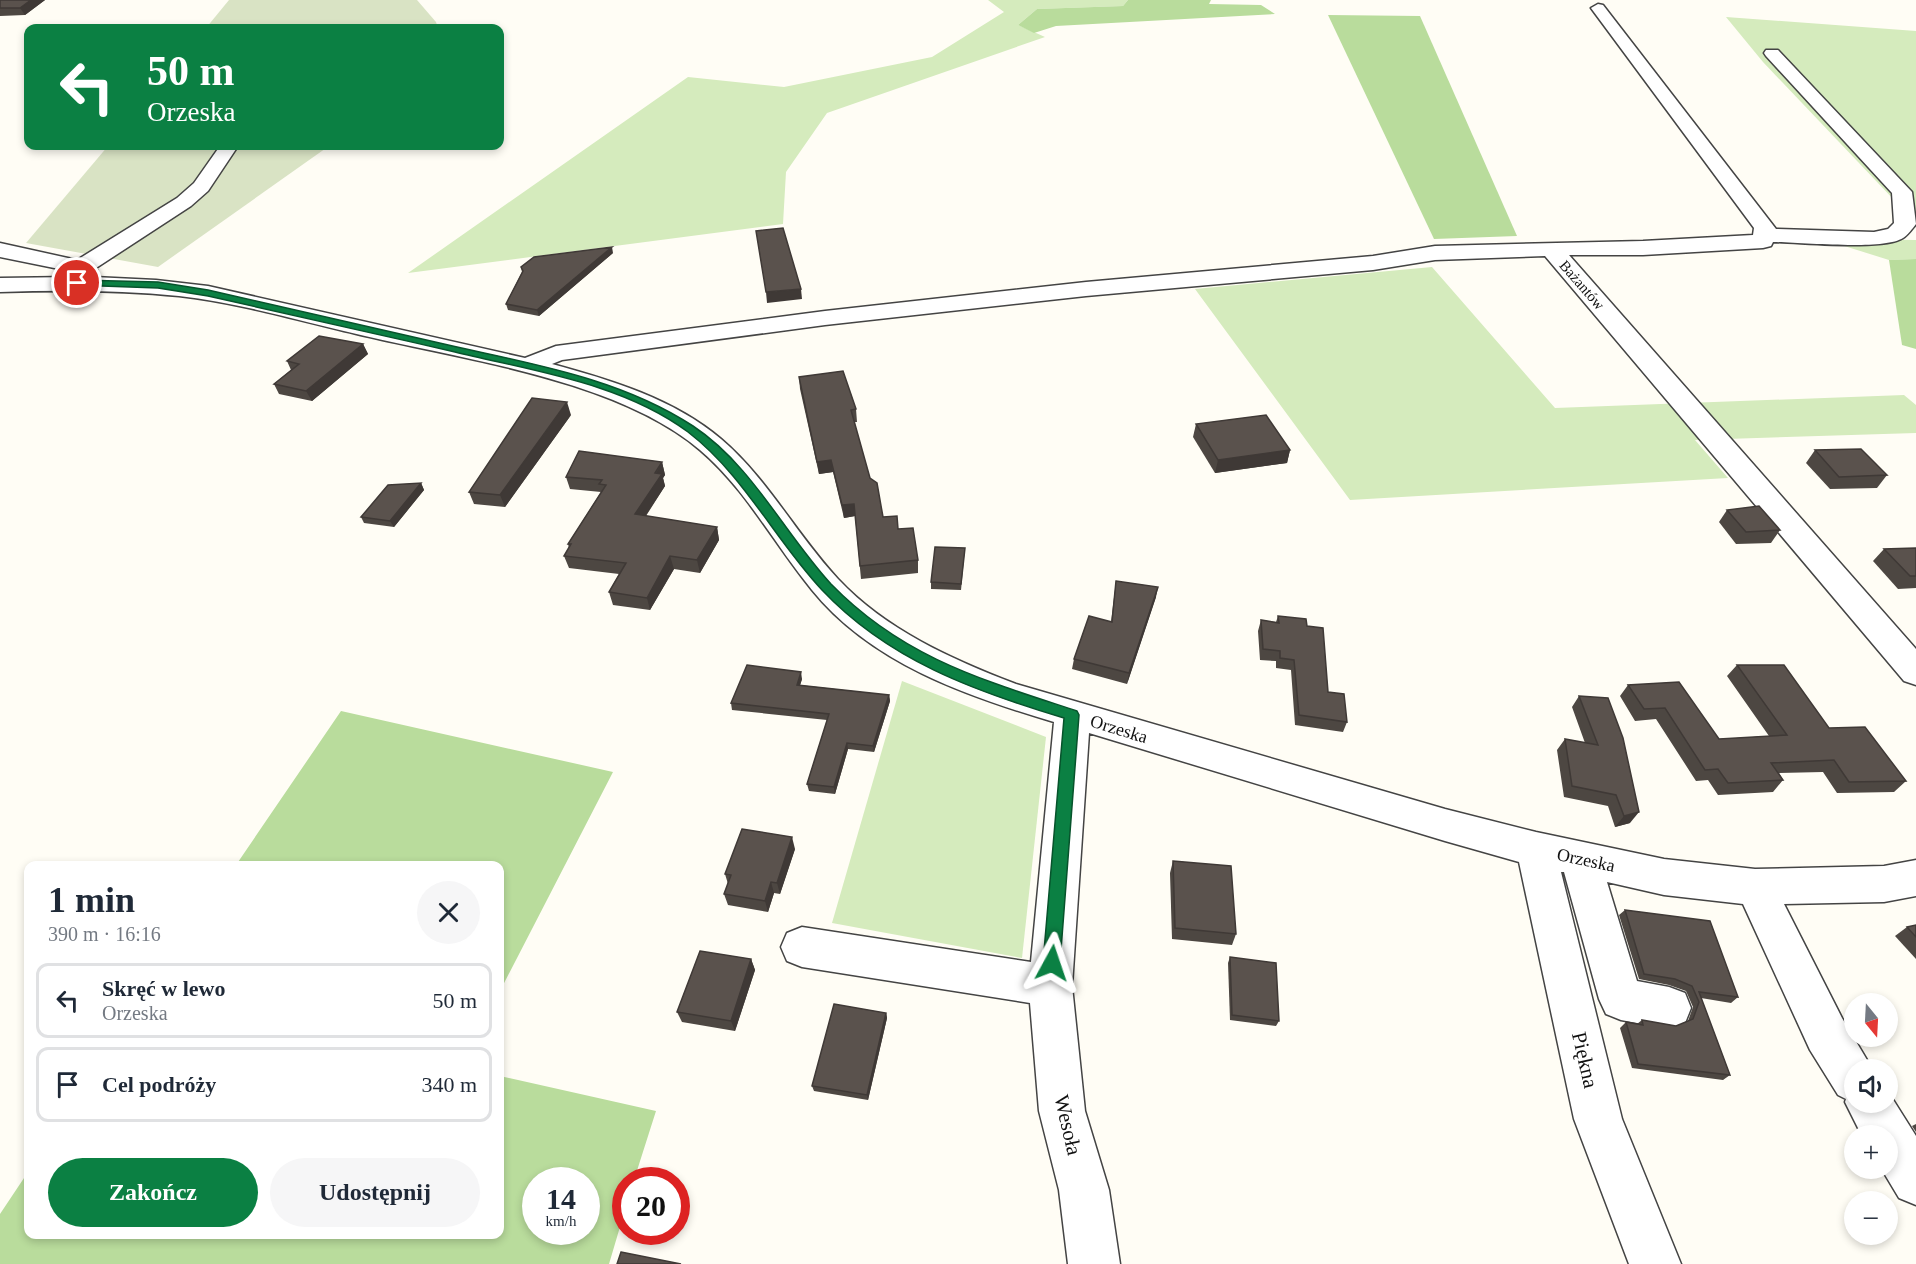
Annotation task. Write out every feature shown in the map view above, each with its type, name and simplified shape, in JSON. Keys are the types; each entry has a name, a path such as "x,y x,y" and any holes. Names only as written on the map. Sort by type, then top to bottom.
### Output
{"street":[{"path":"1599,8 1765,228 1764,235 1874,238 1895,234 1905,224 1902,192 1772,53"},
{"path":"0,250 79,275 184,202 201,187 226,150"},
{"name":"Bażantów","path":"1551,249 1728,244 1763,241 1764,235"},
{"path":"528,366 556,353 884,311 1086,289 1373,263 1435,254 1551,249"},
{"name":"Bażantów","path":"1551,249 1916,672"},
{"name":"Orzeska","path":"0,285 79,275 208,293 578,378 642,402 691,429 730,464 826,586 876,631 913,655 958,676 1072,715 1445,825 1536,849 1664,877 1755,887 1884,885 1916,878"},
{"name":"Wesoła","path":"1072,715 1050,986 1062,1111 1084,1190 1095,1264"},
{"name":"Piękna","path":"1536,849 1598,1119 1655,1264"},
{"path":"1580,858 1622,999 1669,1008"},
{"path":"1755,887 1826,1034 1844,1063"},
{"path":"802,946 1050,986"},
{"path":"1875,1113 1916,1181"}],"green space":[{"path":"229,0 417,0 437,24 209,24"},
{"path":"988,0 1128,0 1123,6 1037,9 1018,25 1045,37 827,113 786,172 783,224 408,273 688,77 784,87 932,57 1004,12"},
{"path":"1128,0 1211,0 1209,4 1261,5 1275,14 1056,26 1034,33 1018,25 1037,9 1123,6"},
{"path":"1328,15 1420,16 1517,236 1434,239"},
{"path":"1726,17 1916,31 1916,223 1763,62"},
{"path":"105,150 323,150 158,267 26,243"},
{"path":"1822,239 1916,240 1916,259 1889,260"},
{"path":"1916,259 1916,349 1902,345 1889,260"},
{"path":"1432,267 1555,408 1904,395 1916,405 1916,433 1695,440 1728,478 1350,500 1195,289"},
{"path":"902,681 1046,737 1022,958 832,923"},
{"path":"341,711 613,772 504,983 504,861 239,861"},
{"path":"504,1077 656,1111 638,1167 612,1167 612,1245 615,1245 609,1264 0,1264 0,1214 24,1178 24,1239 504,1239"}],"building":[{"path":"0,0 31,0 20,8 0,8"},
{"path":"783,228 801,289 766,292 756,231"},
{"path":"612,247 537,310 506,304 523,271 521,267 534,257"},
{"path":"319,336 363,344 306,391 274,384 299,364 287,361"},
{"path":"843,371 856,409 851,410 870,478 877,483 883,517 897,516 898,529 913,528 918,560 860,566 854,504 842,505 831,460 817,462 799,377"},
{"path":"532,398 567,402 500,495 469,492"},
{"path":"1266,415 1290,450 1218,460 1196,424"},
{"path":"1861,449 1887,475 1839,477 1815,450"},
{"path":"579,451 662,462 655,473 662,474 635,514 717,527 697,560 670,556 647,598 609,592 626,563 564,556 571,544 568,544 606,485 599,484 602,480 566,477"},
{"path":"421,483 390,521 361,517 388,485"},
{"path":"1759,506 1780,530 1746,532 1727,510"},
{"path":"935,547 965,548 961,584 931,582"},
{"path":"1916,548 1916,576 1910,576 1884,549"},
{"path":"1116,581 1158,587 1129,673 1074,659 1089,616 1112,622"},
{"path":"1278,616 1306,619 1307,626 1323,628 1328,692 1344,694 1347,722 1299,715 1294,660 1280,658 1280,651 1263,649 1261,620 1279,623"},
{"path":"747,665 801,672 797,685 889,695 873,746 847,743 834,787 807,784 829,714 731,703"},
{"path":"1737,665 1784,665 1829,728 1865,727 1906,781 1849,782 1834,760 1771,763 1783,780 1728,783 1718,769 1705,770 1665,708 1644,709 1628,685 1679,682 1719,739 1787,735"},
{"path":"1579,696 1608,698 1623,738 1639,812 1624,816 1616,795 1572,786 1565,739 1598,745"},
{"path":"742,829 792,837 777,883 771,882 765,901 724,894 731,875 725,874"},
{"path":"1173,861 1231,866 1236,934 1175,928"},
{"path":"1625,910 1710,921 1738,997 1699,992 1730,1075 1638,1064 1626,1022 1643,1025 1642,1020 1676,1026 1693,1019 1699,1002 1692,986 1675,979 1644,974"},
{"path":"1916,925 1916,937 1907,927"},
{"path":"700,951 751,959 731,1021 677,1012"},
{"path":"1230,957 1276,963 1279,1021 1232,1015"},
{"path":"834,1004 886,1013 867,1095 812,1086"},
{"path":"621,1252 681,1264 617,1264"}],"route":[{"path":"77,283 158,285 208,293 528,366 578,378 612,390 642,402 691,429 712,446 752,489 826,586 876,631 913,655 958,676 1072,715 1052,963"}]}
